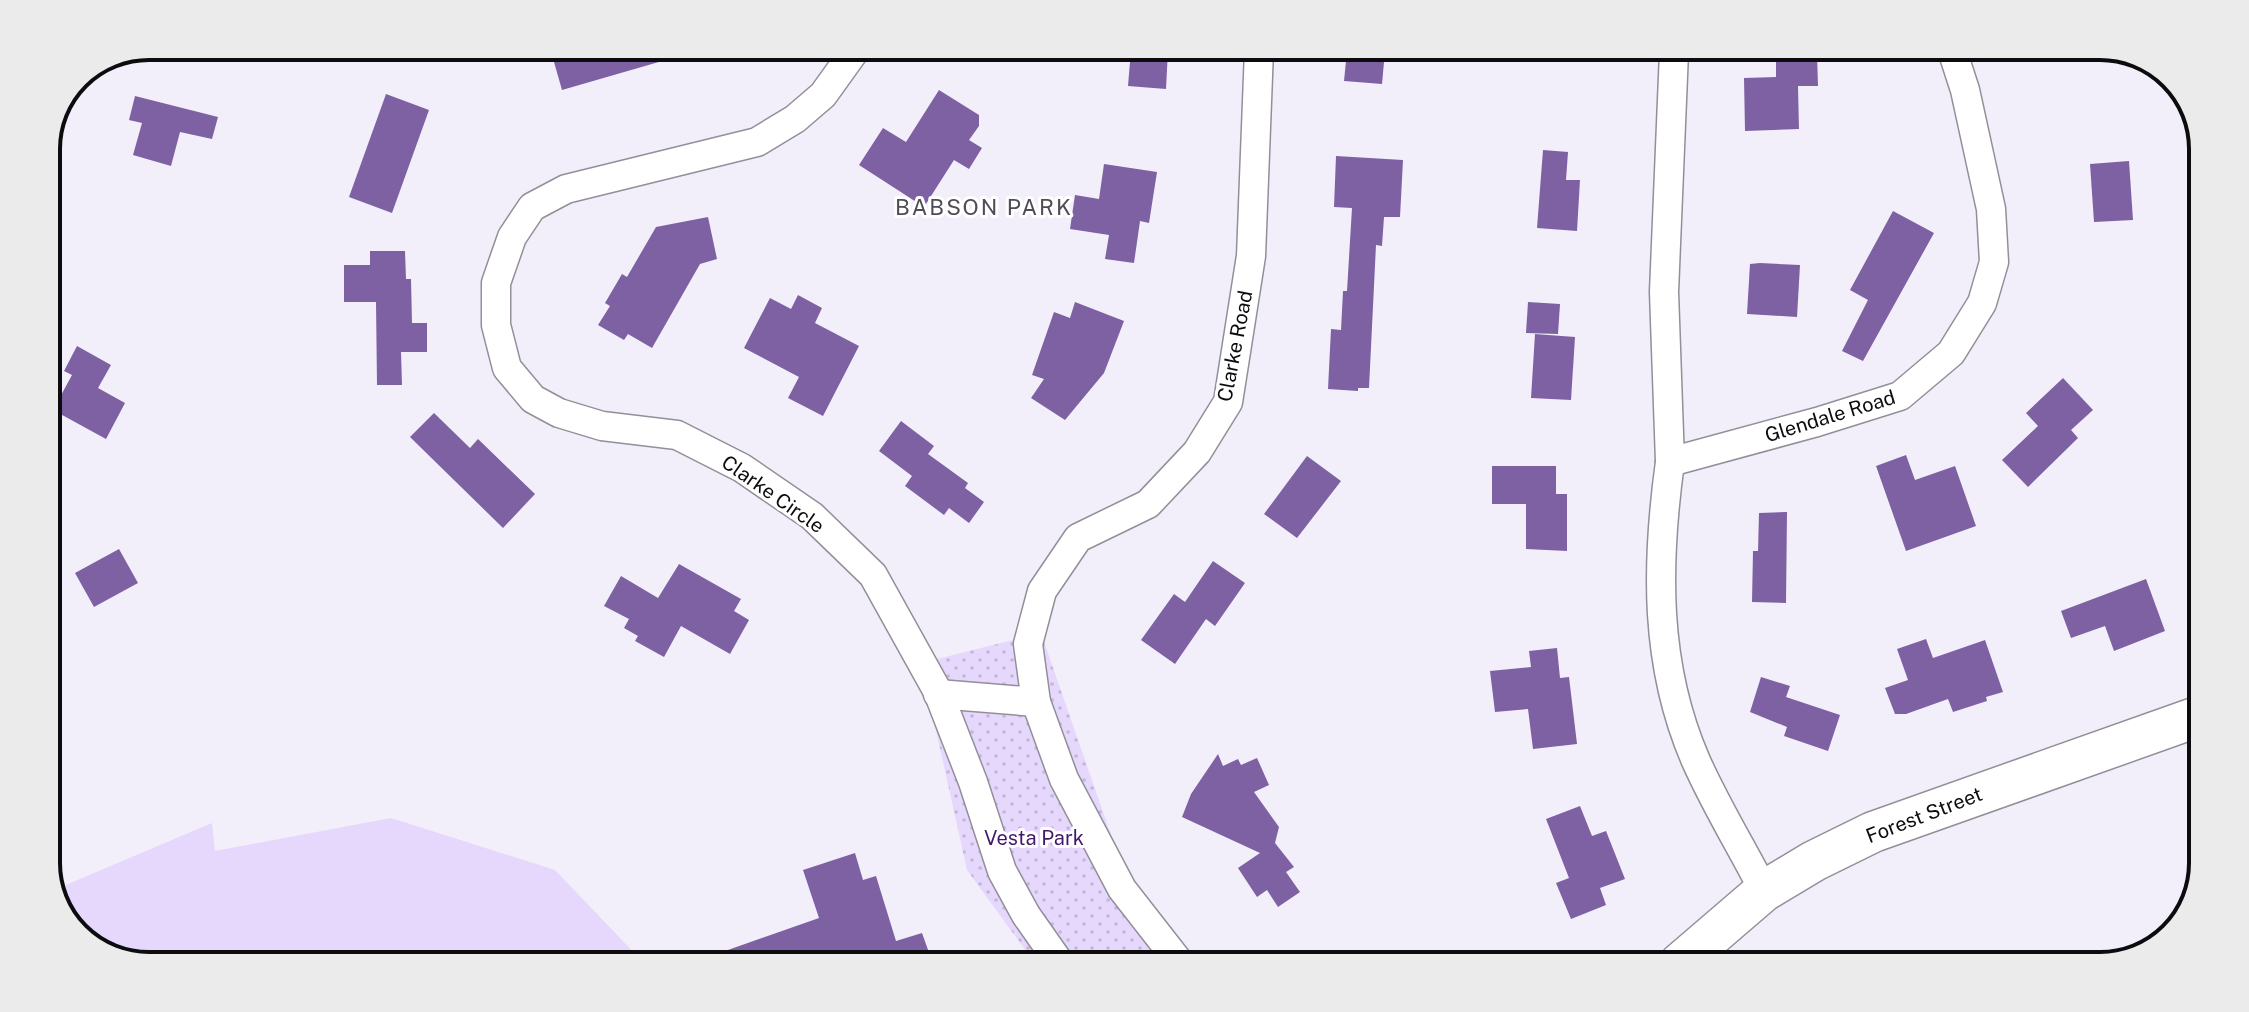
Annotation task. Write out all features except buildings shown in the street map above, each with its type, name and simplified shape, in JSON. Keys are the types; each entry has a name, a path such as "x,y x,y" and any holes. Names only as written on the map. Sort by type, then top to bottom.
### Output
{"street":[{"name":"Clarke Circle","path":"848,60 823,95 795,119 757,142 566,189 532,207 512,237 496,283 496,325 507,368 533,399 559,413 602,426 677,435 742,468 812,516 873,575 938,694 973,782 1002,871 1026,915 1052,952"},
{"name":"Clarke Road","path":"1171,952 1122,889 1064,779 1036,702 1028,644 1042,591 1078,538 1148,504 1197,452 1228,402 1251,256 1259,60"},
{"path":"1674,60 1664,292 1670,462 1660,531 1661,604 1673,694 1696,761 1764,891"},
{"name":"Glendale Road","path":"1670,462 1900,396 1951,353 1982,303 1994,262 1991,209 1965,90 1955,60"},
{"path":"938,694 1036,702"},
{"name":"Forest Street","path":"1693,952 1764,891 1814,861 1873,832 2189,720"}],"green space":[{"name":"Vesta Park","path":"1041,633 1152,952 1027,952 967,870 921,663"},
{"path":"391,818 555,870 633,952 149,952 115,945 95,934 78,917 64,886 212,823 215,851"}],"district":[{"name":"BABSON PARK","path":"984,207"}]}
